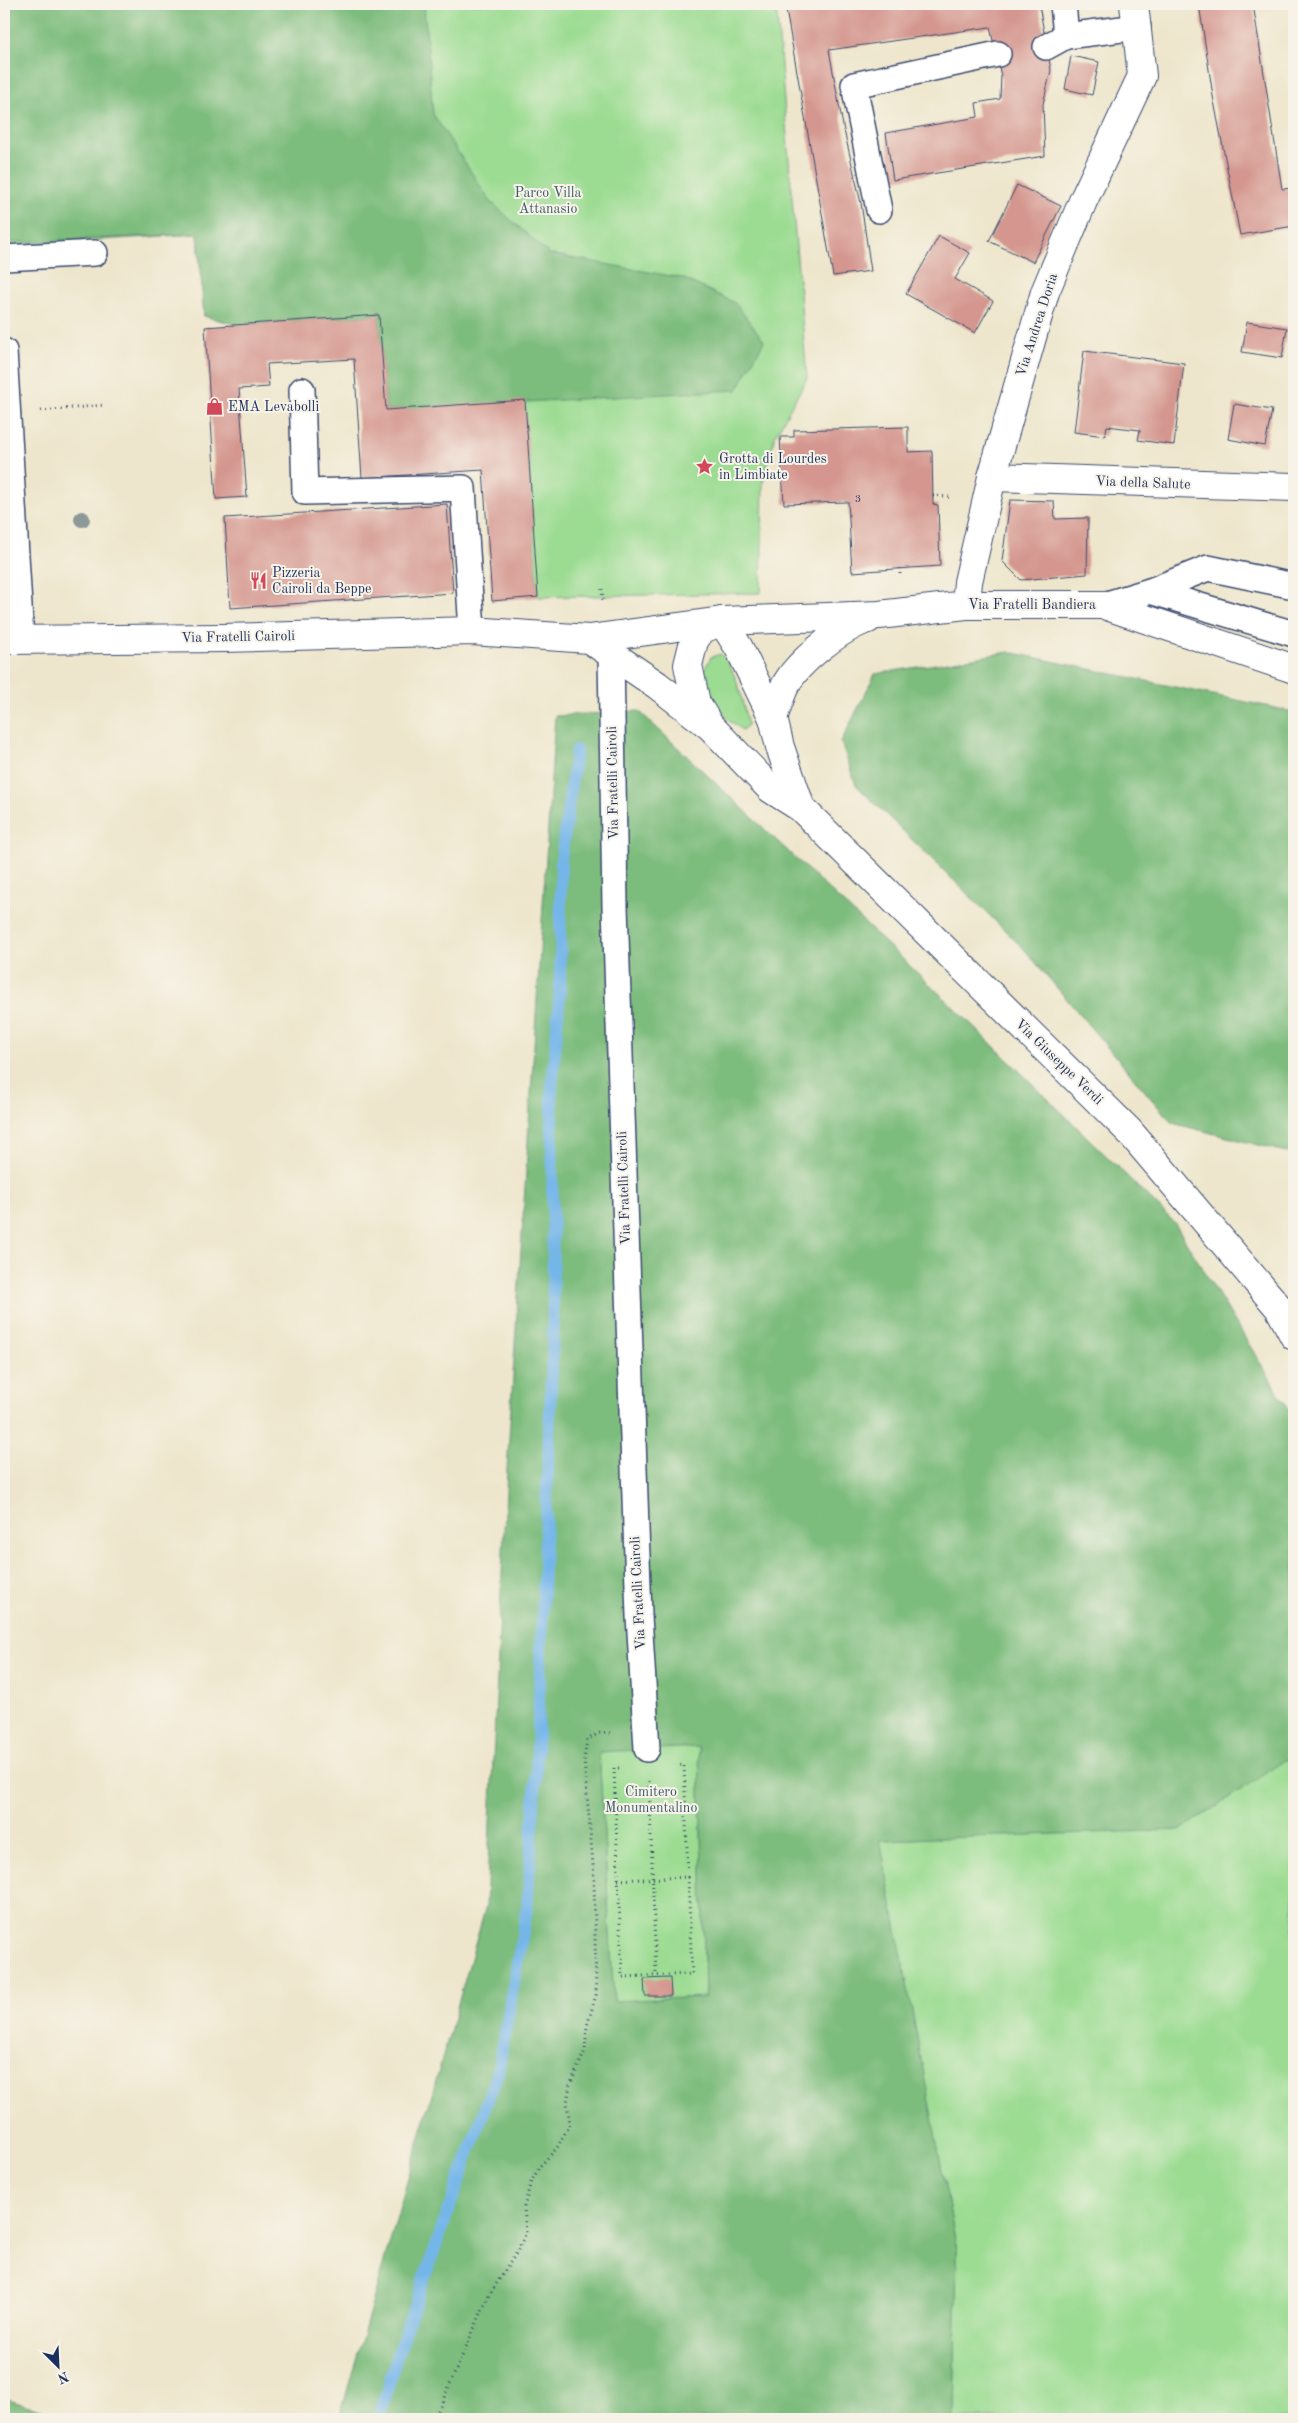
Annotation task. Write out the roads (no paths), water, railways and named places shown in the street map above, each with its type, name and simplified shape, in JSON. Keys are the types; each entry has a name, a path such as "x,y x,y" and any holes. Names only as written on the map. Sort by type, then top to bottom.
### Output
{"street":[{"name":"Via Andrea Doria","path":"966,605 968,582 992,477 1045,292 1083,201 1142,76 1136,15"},
{"name":"Via della Salute","path":"992,477 1294,487"},
{"name":"Via Fratelli Bandiera","path":"879,615 966,605 1104,605 1294,669"},
{"name":"Via Fratelli Cairoli","path":"13,640 223,638 472,631 589,639 722,621 879,615"},
{"path":"773,718 785,684 815,650 854,623 879,615"},
{"name":"Via Giuseppe Verdi","path":"711,727 696,703 688,665 694,641 702,629 722,621 739,648 773,718 780,747 801,808"},
{"path":"589,639 611,654"},
{"name":"Via Giuseppe Verdi","path":"611,654 657,685 711,727 771,788 801,808 1130,1131 1279,1308 1294,1336"}],"lane":[{"name":"Via Andrea Doria","path":"1064,4 1056,41 1136,15"},
{"path":"879,210 854,86 998,54"},
{"path":"4,258 95,253"},
{"path":"4,351 8,414 13,640"},
{"path":"302,390 305,492 463,488 472,631"},
{"path":"1104,605 1150,591 1208,568 1294,586"},
{"path":"1150,591 1294,634"},
{"name":"Via Fratelli Cairoli","path":"611,654 615,906 638,1616 647,1749"}],"waterway":[{"path":"379,2419 397,2355 498,2072 527,1909 536,1776 553,1334 552,1087 560,990 561,860 576,750"}],"place":[{"name":"EMA Levabolli","path":"214,407"},
{"name":"Grotta di Lourdes in Limbiate","path":"705,467"},
{"name":"Pizzeria Cairoli da Beppe","path":"258,581"}],"park label":[{"name":"Parco Villa Attanasio","path":"548,202"},
{"name":"Cimitero Monumentalino","path":"651,1800"}]}
